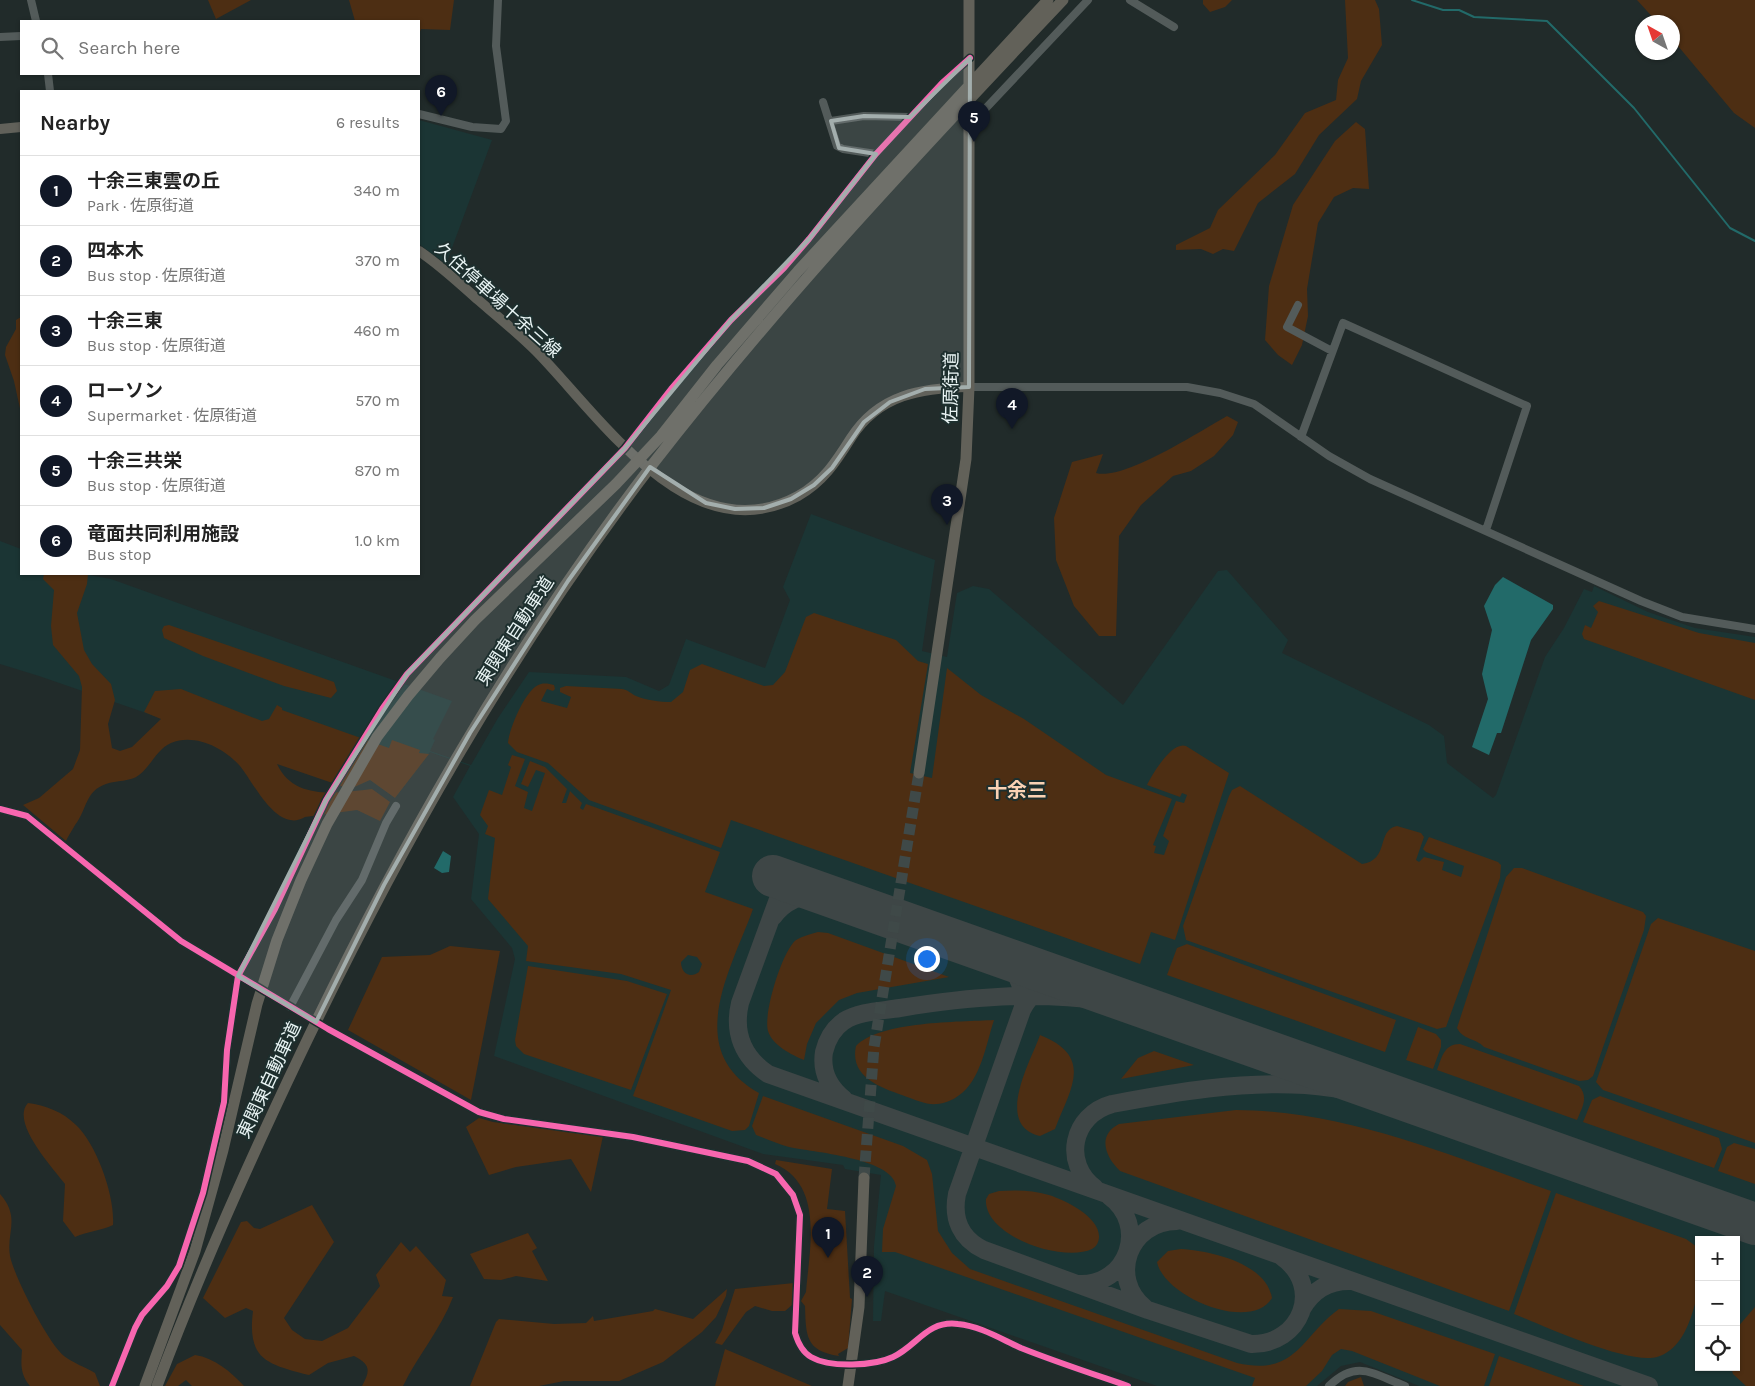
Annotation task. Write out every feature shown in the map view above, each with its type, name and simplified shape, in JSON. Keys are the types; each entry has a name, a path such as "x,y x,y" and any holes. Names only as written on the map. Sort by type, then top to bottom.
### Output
{"highway":[{"name":"佐原街道","path":"920,773 963,478 969,387 969,0"},
{"path":"987,64 1042,0"},
{"path":"145,1386 182,1291 207,1211 257,1004 277,940 301,880 327,824 377,738 408,696 440,658 481,614 616,484 661,436 717,365 798,271 1048,0"},
{"name":"東関東自動車道","path":"156,1386 232,1200 332,988 418,823 470,733 527,643 621,508 712,389 864,213 1062,0"},
{"path":"1014,52 1071,0"},
{"path":"848,1386 859,1307 864,1178"}],"main road":[{"path":"0,129 20,127"},
{"name":"久住停車場十余三線","path":"420,252 437,264 537,352 597,420 626,449 690,496 715,506 744,510 782,503 807,490 827,473 858,428 883,406 918,391 969,387"}],"street":[{"path":"31,0 36,20"},
{"path":"420,114 472,127 501,129 504,126 506,121 496,46 498,0"},
{"path":"970,122 1088,0"},
{"path":"1130,0 1174,27"},
{"path":"0,37 20,36"},
{"path":"112,1386 142,1315 167,1286 179,1266 200,1202 224,1102 227,1050 241,977 326,800 382,709 407,674 626,449 730,320 784,268 876,154 910,117 969,60"},
{"path":"48,75 50,90"},
{"path":"823,102 839,148 876,154"},
{"path":"831,121 864,116 910,117"},
{"path":"1298,305 1287,327 1332,351"},
{"path":"1301,437 1343,322 1527,406 1486,530"},
{"path":"969,387 1202,389 1254,404 1335,460 1370,479 1662,610 1682,617 1755,629"},
{"path":"290,1007 336,920 362,880 386,823 396,806"},
{"path":"0,809 27,816 170,933 290,1007 479,1112 511,1120 633,1137 748,1161 767,1169 788,1186 800,1215 795,1322 798,1342 812,1358 851,1364 876,1362 891,1358 934,1326 958,1324 975,1328 1022,1348 1128,1386"},
{"path":"1329,1386 1345,1373 1358,1370 1405,1386"}],"highlighted area":[{"path":"970,58 969,387 925,389 890,402 864,422 832,468 814,485 791,499 764,508 735,509 706,503 650,467 568,581 470,733 384,885 316,1022 238,976 326,800 407,674 625,448 731,320 809,239 876,154 839,148 831,121 864,116 910,117"}],"shaded area":[{"path":"208,0 251,0 216,19"},
{"path":"349,0 454,0 450,30 421,29 420,32 420,20 355,20"},
{"path":"1203,0 1232,0 1225,7 1210,12 1203,4"},
{"path":"1345,0 1375,0 1379,9 1382,45 1361,81 1357,99 1319,135 1295,174 1258,203 1234,251 1223,249 1213,254 1201,249 1176,250 1176,245 1210,228 1218,210 1275,155 1305,113 1336,100 1338,80 1348,58"},
{"path":"1637,0 1755,0 1755,128 1734,113 1680,48 1680,15 1651,15"},
{"path":"420,120 492,140 446,264 420,245"},
{"path":"1356,122 1365,129 1369,189 1353,188 1334,197 1318,223 1307,289 1308,316 1302,345 1292,365 1278,355 1265,340 1269,286 1293,205 1335,141"},
{"path":"20,318 20,408 14,381 5,355 6,347 16,329 16,320"},
{"path":"1227,416 1238,422 1233,435 1214,456 1191,471 1173,476 1141,505 1119,536 1116,636 1099,636 1074,606 1056,560 1054,518 1072,462 1103,454 1096,473 1124,470 1162,453"},
{"path":"811,514 935,560 922,651 947,657 957,593 973,586 989,589 1123,705 1218,571 1227,570 1288,640 1282,653 1429,725 1444,736 1447,763 1493,798 1496,795 1545,657 1564,628 1584,589 1592,592 1594,586 1648,612 1695,628 1755,637 1755,1386 1419,1386 1360,1362 1341,1366 1317,1386 1157,1386 885,1291 881,1321 873,1321 874,1246 881,1175 845,1169 843,1165 763,1154 494,1056 515,959 512,948 471,899 479,834 453,797 470,766 430,752 395,798 370,780 350,789 273,757 0,664 0,541 20,549 20,575 89,575 111,579 452,701 433,739 435,740 430,751 471,765 498,718 529,672 626,677 659,691 669,685 686,639 765,668 790,600 783,587"},
{"path":"44,575 88,575 87,584 77,613 84,650 92,664 111,684 115,700 108,724 112,748 120,751 132,747 161,719 144,712 155,691 181,689 262,721 269,719 277,705 282,710 389,748 392,740 420,750 419,753 429,754 395,798 370,780 350,789 277,764 285,776 294,784 306,789 331,793 372,789 390,802 380,821 357,810 295,820 285,819 276,813 259,794 240,766 226,753 199,741 180,740 162,749 136,777 106,784 94,791 66,841 23,805 39,798 73,769 80,750 82,687 79,676 53,645 51,626 54,590 43,579"},
{"path":"1599,601 1699,633 1755,643 1755,700 1584,639 1582,634 1585,625 1591,628 1598,612 1593,606"},
{"path":"814,613 896,640 918,661 928,664 910,773 932,778 947,668 981,695 1024,719 1106,775 1172,799 1153,845 1156,846 1154,853 1164,855 1169,841 1163,836 1176,801 1184,803 1187,795 1182,793 1180,797 1147,785 1158,766 1169,753 1175,748 1186,746 1229,773 1175,940 1151,932 1140,964 731,820 721,848 589,800 548,763 517,752 508,743 511,728 524,700 535,687 541,684 554,685 555,689 553,691 547,689 541,701 567,708 571,697 560,692 560,688 566,686 622,689 644,699 671,702 683,692 690,670 702,664 764,686 773,685 785,672 806,617"},
{"path":"169,625 334,682 337,691 331,698 284,686 203,656 164,638 162,630 164,626"},
{"path":"512,755 525,759 515,786 528,792 524,808 532,811 545,773 536,770 528,787 521,784 530,761 545,767 567,789 562,803 566,803 570,791 582,803 580,808 583,810 586,804 720,852 705,892 753,909 725,983 719,1008 717,1032 722,1055 736,1075 759,1093 749,1126 745,1130 732,1131 633,1096 671,990 621,974 526,961 528,946 488,899 495,838 485,834 488,826 480,815 489,790 502,795 511,767 508,765","holes":["688,955 697,957 702,964 699,972 692,975 684,972 681,962"]},
{"path":"1240,786 1362,864 1376,857 1387,833 1397,826 1421,833 1424,837 1416,860 1419,862 1424,857 1444,862 1442,870 1461,877 1464,866 1426,852 1423,849 1429,837 1498,862 1501,865 1500,878 1446,1027 1437,1029 1186,940 1183,926 1229,796 1232,790"},
{"path":"1514,868 1522,868 1643,912 1646,916 1644,930 1593,1076 1588,1080 1579,1081 1484,1047 1463,1035 1457,1028 1506,877"},
{"path":"1658,918 1755,951 1755,1143 1603,1090 1596,1082 1651,924"},
{"path":"818,932 828,933 949,977 857,993 839,1000 816,1023 807,1044 804,1060 783,1049 770,1036 767,1023 768,1011 775,983 785,956 791,946 796,940"},
{"path":"1187,944 1396,1020 1385,1052 1167,975 1177,948"},
{"path":"450,946 500,951 471,1100 348,1030 382,957 430,955"},
{"path":"528,966 627,981 667,994 631,1090 524,1054 516,1046 515,1040"},
{"path":"994,1020 982,1061 972,1081 958,1096 945,1103 925,1103 878,1085 862,1074 855,1057 856,1046 867,1038 901,1027"},
{"path":"1418,1027 1436,1034 1441,1040 1441,1047 1433,1069 1406,1060"},
{"path":"1040,1035 1057,1044 1068,1053 1073,1064 1074,1075 1067,1101 1055,1129 1040,1136 1026,1130 1019,1120 1017,1107 1023,1076"},
{"path":"1460,1044 1579,1086 1584,1094 1584,1098 1577,1120 1437,1070 1444,1052 1450,1046"},
{"path":"1154,1051 1194,1065 1121,1079 1138,1058"},
{"path":"763,1096 903,1146 927,1160 932,1174 938,1231 952,1253 970,1269 1237,1363 1257,1366 1273,1364 1286,1359 1297,1351 1326,1319 1339,1309 1371,1311 1495,1354 1484,1386 1440,1386 1352,1351 1341,1349 1332,1355 1322,1371 1306,1386 1252,1386 1255,1378 895,1252 882,1252 883,1229 896,1186 891,1176 867,1163 832,1154 789,1147 756,1135 752,1126"},
{"path":"1600,1096 1719,1138 1722,1149 1714,1168 1583,1122 1592,1100"},
{"path":"28,1103 41,1105 60,1113 71,1120 84,1134 97,1158 108,1186 113,1213 113,1225 75,1237 63,1221 65,1184 35,1145 29,1133 24,1121 24,1111"},
{"path":"1236,1110 1277,1112 1318,1118 1396,1137 1551,1191 1509,1311 1120,1171 1107,1153 1106,1140 1108,1134 1119,1124"},
{"path":"479,1118 493,1122 603,1136 591,1192 571,1159 516,1167 489,1175 466,1127"},
{"path":"1734,1143 1755,1149 1755,1184 1718,1171 1727,1147"},
{"path":"776,1160 832,1169 827,1209 845,1211 850,1298 852,1299 848,1348 838,1354 839,1356 819,1350 814,1346 807,1333 805,1306 801,1301 806,1292 811,1239 808,1203 801,1187 791,1174 775,1164"},
{"path":"1011,1190 1043,1193 1072,1205 1088,1216 1094,1223 1099,1237 1097,1244 1092,1249 1079,1252 1063,1252 1045,1249 1011,1235 997,1224 989,1212 986,1199 989,1194"},
{"path":"1556,1193 1686,1239 1695,1246 1695,1303 1690,1321 1684,1334 1675,1346 1657,1357 1644,1358 1607,1350 1514,1314"},
{"path":"0,1194 10,1210 10,1256 32,1309 57,1349 64,1356 95,1373 100,1386 30,1386 24,1377 21,1364 22,1350 0,1325"},
{"path":"312,1205 334,1242 284,1318 292,1330 305,1339 322,1341 348,1328 380,1286 376,1275 401,1242 410,1252 416,1246 446,1280 442,1296 453,1297 442,1320 403,1386 362,1386 367,1376 367,1368 363,1362 354,1356 328,1363 309,1375 271,1363 263,1357 253,1340 253,1311 246,1308 225,1318 203,1298 241,1222 247,1221 254,1228 260,1229"},
{"path":"528,1233 537,1248 532,1251 548,1281 516,1276 501,1280 484,1279 470,1254"},
{"path":"1181,1249 1221,1256 1236,1261 1259,1276 1268,1286 1272,1298 1261,1308 1246,1312 1228,1311 1209,1306 1191,1298 1175,1287 1163,1275 1157,1262 1168,1251"},
{"path":"794,1283 792,1305 785,1311 772,1311 755,1306 746,1312 722,1345 715,1343 722,1330 735,1289"},
{"path":"727,1289 726,1296 716,1317 702,1332 663,1362 619,1381 564,1381 539,1386 470,1386 496,1322 499,1319 554,1324 586,1323 593,1316 594,1321 653,1311 655,1309 693,1319"},
{"path":"1755,1307 1755,1386 1746,1386 1732,1371 1740,1371 1740,1324"},
{"path":"725,1349 812,1386 715,1386"},
{"path":"195,1355 209,1359 222,1366 244,1386 192,1386 186,1380 178,1386 165,1386 177,1364"},
{"path":"1499,1356 1584,1386 1489,1386"},
{"path":"1361,1377 1364,1386 1345,1386 1348,1382"}],"water":[{"path":"1503,577 1553,605 1553,609 1531,640 1501,733 1497,733 1489,755 1472,747 1488,699 1482,674 1492,630 1484,606 1495,585"},
{"path":"443,851 451,856 449,872 442,873 434,868"}],"waterway":[{"path":"1412,0 1443,10 1459,10 1474,17 1547,21 1634,108 1730,228 1755,241"}],"taxiway":[{"path":"785,880 740,1003 738,1014 739,1034 746,1052 768,1074 1649,1386"},
{"path":"773,917 783,906 796,899 811,895 827,895"},
{"path":"1000,956 1018,978 1022,991 1023,1006"},
{"path":"1172,1017 1088,988 1063,982 1041,988 1031,997 1022,1010 957,1194 956,1212 960,1227 969,1240 984,1250 1148,1310 1251,1344 1268,1342 1283,1335 1294,1325 1301,1312 1304,1298 1302,1283 1295,1269 1282,1257"},
{"path":"844,1099 827,1078 823,1059 824,1052 831,1035 837,1027 844,1021 857,1015 976,998 1052,996 1104,1001"},
{"path":"1095,1188 1085,1178 1078,1166 1075,1153 1076,1141 1080,1129 1088,1118 1098,1110 1112,1104 1208,1088 1281,1084 1334,1088 1418,1105"},
{"path":"1079,1284 1096,1282 1110,1275 1121,1265 1127,1252 1130,1237 1128,1222 1121,1208 1109,1196"},
{"path":"1145,1308 1134,1296 1128,1282 1126,1267 1129,1253 1136,1241 1147,1230 1160,1224 1177,1221"},
{"path":"1302,1309 1321,1288 1341,1281 1349,1281"}],"runway":[{"path":"773,876 1755,1224"}],"tunnel":[{"path":"864,1178 874,1047 919,773"}],"cycle path":[{"path":"112,1386 142,1315 167,1286 179,1266 203,1193 224,1102 227,1050 238,976 275,909 326,800 382,709 407,674 625,448 671,389 731,320 784,268 809,239 876,154 942,83 970,58"},
{"path":"0,809 27,816 181,941 328,1029 479,1112 504,1119 633,1137 748,1161 776,1174 793,1195 800,1215 795,1333 801,1347 811,1357 819,1361 840,1364 864,1364 885,1360 901,1352 938,1326 958,1324 982,1330 1034,1353 1128,1386"}],"place":[{"name":"竜面共同利用施設","path":"441,116"},
{"name":"十余三共栄","path":"974,142"},
{"name":"ローソン","path":"1012,429"},
{"name":"十余三東","path":"947,525"},
{"name":"十余三東雲の丘","path":"828,1258"},
{"name":"四本木","path":"867,1297"}],"district":[{"name":"十余三","path":"1017,790"}]}
